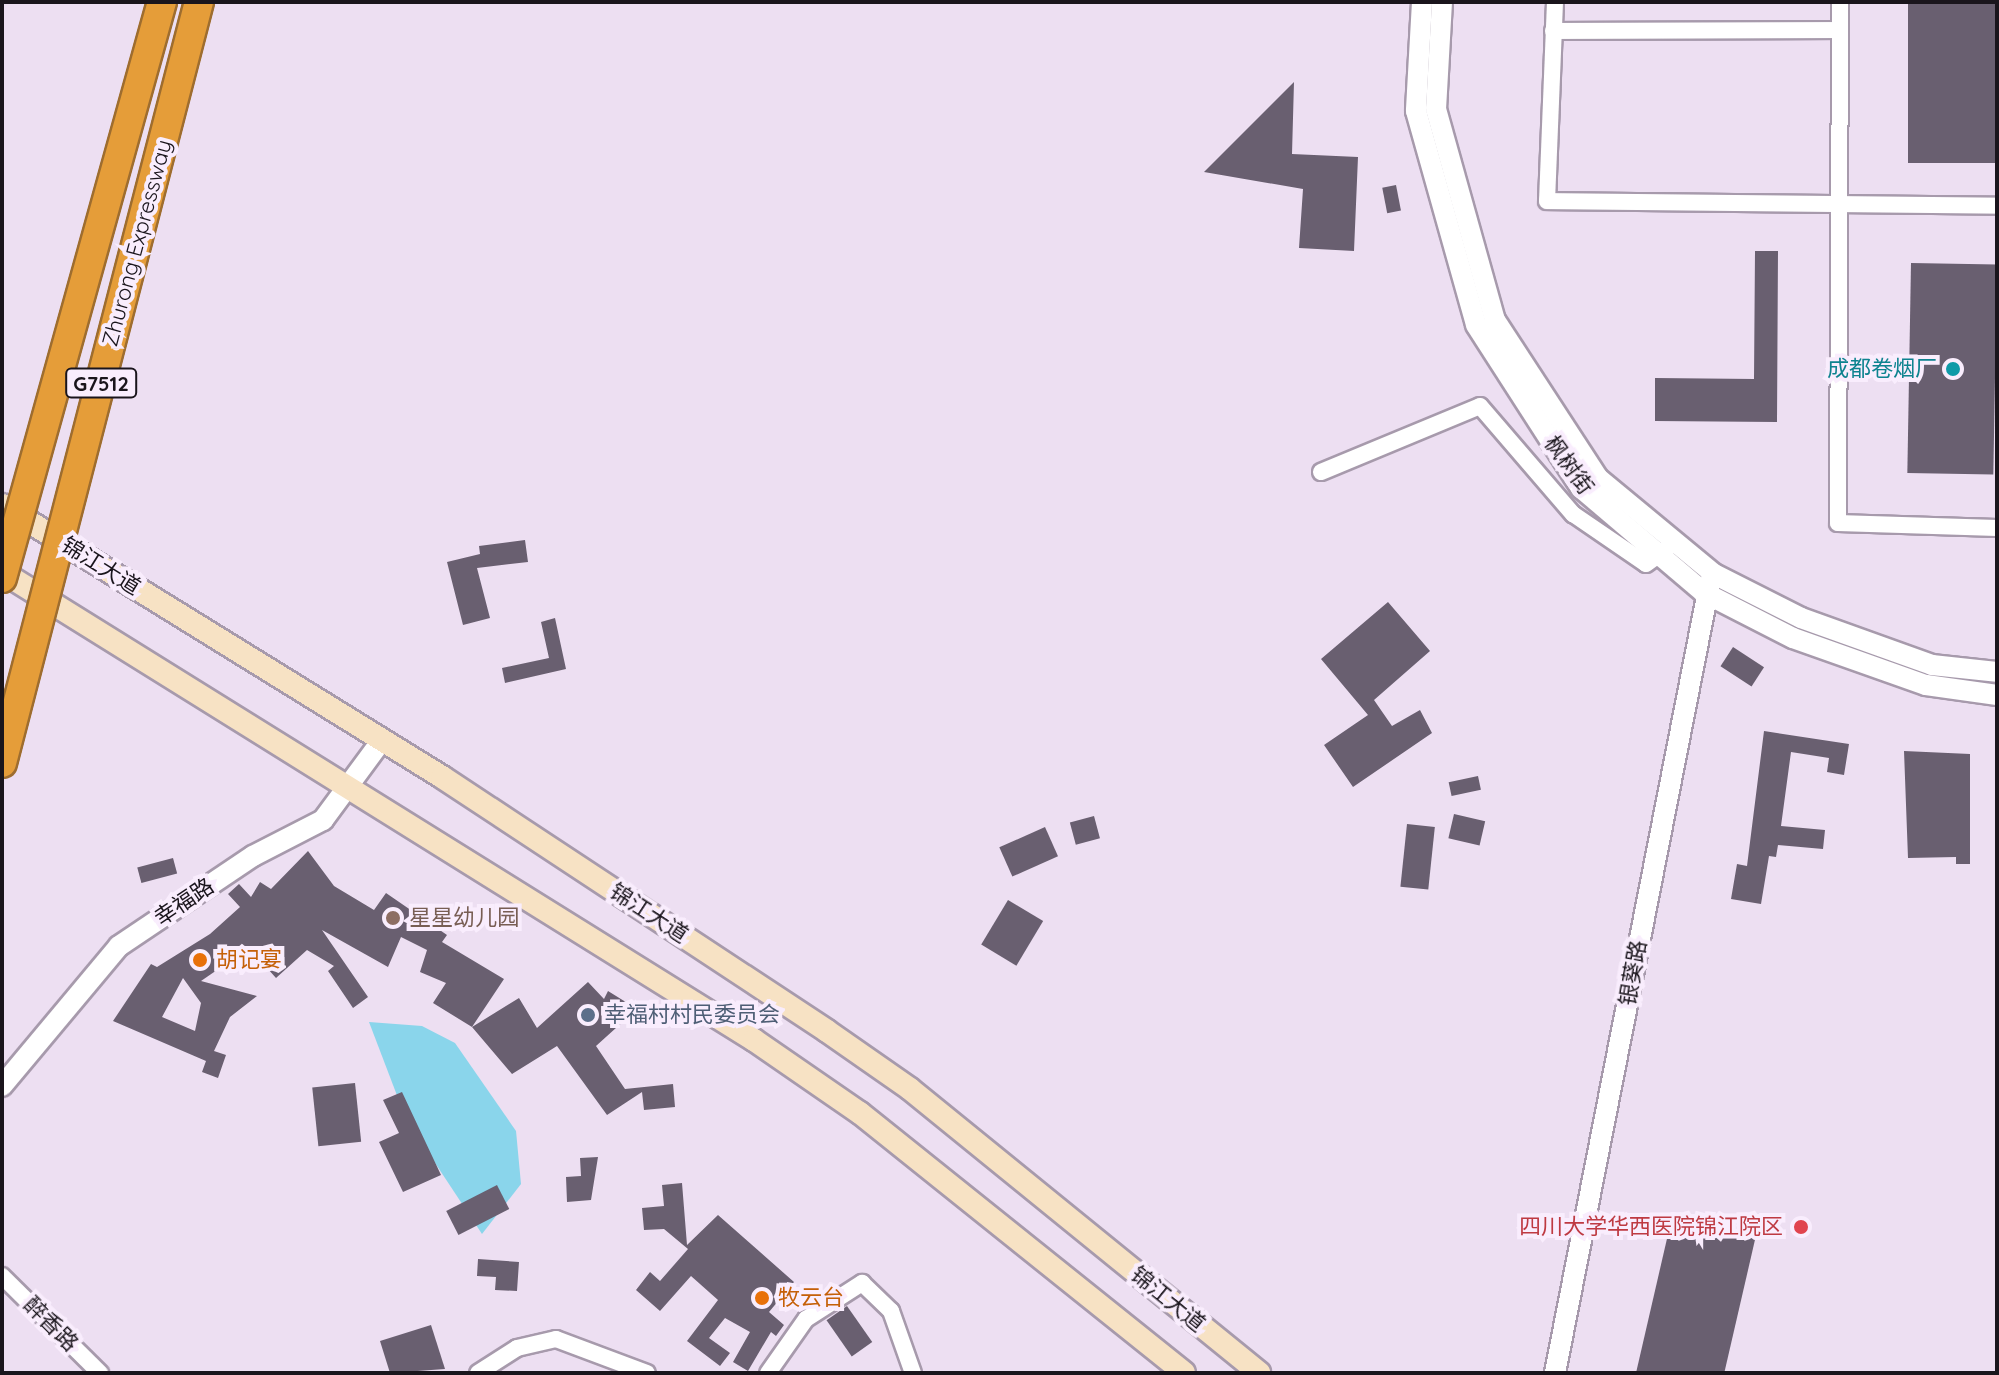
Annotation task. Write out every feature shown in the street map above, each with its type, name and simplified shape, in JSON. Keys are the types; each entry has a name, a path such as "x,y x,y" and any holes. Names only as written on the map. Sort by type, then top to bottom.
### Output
{"highway":[{"name":"Zhurong Expressway","path":"2,578 162,2"},
{"name":"Zhurong Expressway","path":"2,763 199,2"}],"main road":[{"name":"锦江大道","path":"2,505 382,740 910,1089 1259,1373"},
{"path":"2,572 348,783 860,1113 1184,1373"}],"street":[{"name":"枫树街","path":"1422,2 1416,111 1476,325 1581,488 1658,557 1709,583 1807,643 1926,685 1997,695"},
{"name":"枫树街","path":"1442,2 1436,109 1495,320 1598,478 1674,542 1709,583 1932,665 1997,672"},
{"path":"1555,2 1547,201 1997,206"},
{"path":"1840,2 1838,523 1997,528"},
{"path":"1553,31 1839,30"},
{"path":"1321,472 1480,406 1573,514 1631,558 1646,564 1674,542"},
{"name":"银葵路","path":"1555,1373 1709,583"},
{"name":"幸福路","path":"2,1086 119,946 253,856 323,820 382,740"},
{"name":"醉香路","path":"2,1276 100,1373"},
{"path":"768,1373 806,1319 862,1283 891,1311 913,1373"},
{"path":"478,1373 517,1348 556,1339 647,1373"}],"water":[{"path":"369,1022 422,1026 455,1043 516,1131 521,1184 482,1234 406,1119"}],"building":[{"path":"1908,2 1997,2 1997,163 1908,163"},
{"path":"1294,82 1292,154 1358,157 1354,251 1299,248 1303,189 1204,172"},
{"path":"1396,185 1401,211 1387,213 1382,188"},
{"path":"1755,251 1778,251 1777,422 1655,421 1655,378 1754,379"},
{"name":"成都卷烟厂","path":"1911,263 1997,265 1993,474 1907,473"},
{"path":"525,540 528,562 477,568 490,618 463,625 447,562 480,554 479,546"},
{"path":"1388,602 1430,651 1374,700 1392,726 1420,710 1432,733 1353,787 1324,745 1368,715 1321,659"},
{"path":"555,618 566,669 505,683 502,668 549,658 541,622"},
{"path":"1733,647 1764,667 1752,686 1720,666"},
{"path":"1764,731 1849,744 1844,775 1827,772 1829,758 1791,752 1781,826 1825,830 1823,849 1778,845 1776,857 1769,856 1761,904 1731,899 1737,864 1747,866"},
{"path":"1904,751 1970,754 1970,864 1956,864 1956,857 1908,858"},
{"path":"1478,776 1481,790 1452,796 1449,782"},
{"path":"1454,814 1485,821 1480,846 1448,838"},
{"path":"1094,816 1100,838 1076,845 1070,822"},
{"path":"1407,824 1435,827 1428,890 1400,887"},
{"path":"1045,827 1058,856 1012,877 999,847"},
{"path":"308,851 334,886 374,910 386,893 447,935 442,942 504,979 472,1027 433,1003 446,983 420,972 427,950 401,937 388,967 322,930 368,997 353,1008 328,971 334,966 307,950 276,978 249,948 201,981 257,996 230,1017 214,1051 226,1055 218,1078 202,1072 206,1061 113,1021 151,964 157,967 210,934 240,907 228,894 239,884 251,897 260,882 271,889","holes":["183,978 201,1003 195,1031 162,1017"]},
{"path":"173,858 177,873 141,883 137,868"},
{"path":"1008,900 1043,921 1016,966 981,945"},
{"path":"588,982 604,999 608,991 637,1009 596,1046 625,1089 673,1084 675,1107 644,1110 642,1092 607,1115 557,1046 512,1074 472,1027 519,998 537,1028"},
{"path":"355,1083 361,1142 318,1146 312,1087"},
{"path":"402,1092 441,1175 403,1192 379,1142 399,1133 383,1100"},
{"path":"598,1157 591,1200 567,1202 566,1177 581,1176 580,1158"},
{"path":"682,1183 687,1245 718,1215 794,1282 769,1312 784,1325 776,1336 771,1332 748,1371 733,1362 750,1332 725,1318 709,1338 730,1353 720,1366 687,1341 718,1300 691,1276 660,1311 636,1290 650,1272 660,1281 688,1249 664,1229 644,1230 642,1208 664,1206 662,1185"},
{"path":"497,1185 509,1209 458,1235 446,1211"},
{"path":"1672,1217 1756,1236 1724,1373 1636,1373"},
{"path":"478,1259 519,1262 517,1291 495,1290 496,1277 477,1276"},
{"path":"847,1306 872,1342 852,1356 827,1320"},
{"path":"431,1325 445,1369 390,1373 380,1341"}],"place":[{"name":"成都卷烟厂","path":"1953,369"},
{"name":"星星幼儿园","path":"393,918"},
{"name":"胡记宴","path":"200,960"},
{"name":"幸福村村民委员会","path":"588,1015"},
{"name":"四川大学华西医院锦江院区","path":"1801,1227"},
{"name":"牧云台","path":"762,1298"}]}
